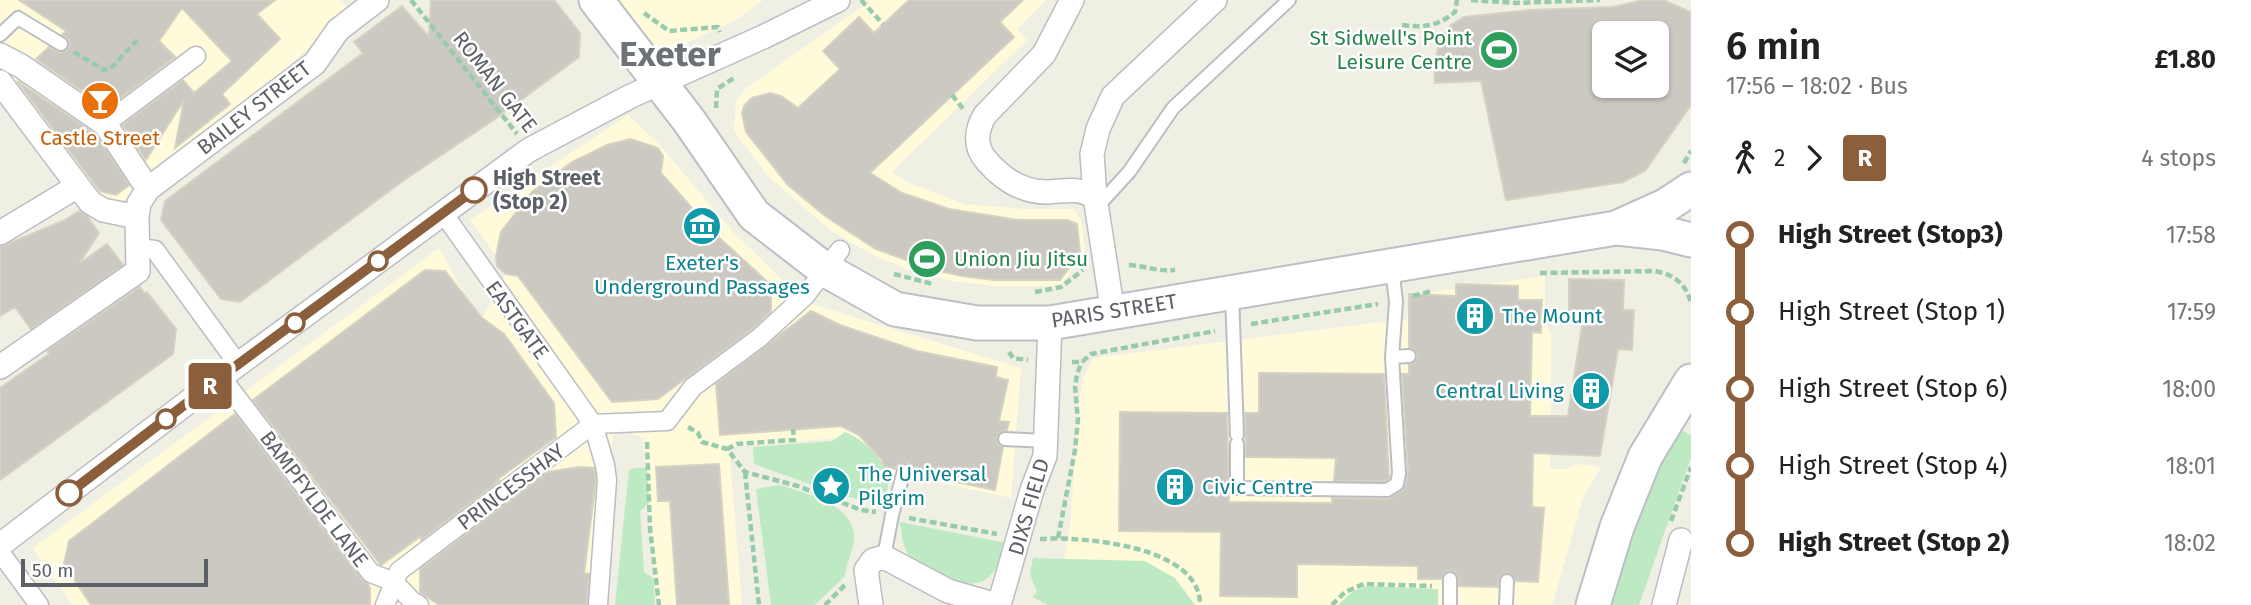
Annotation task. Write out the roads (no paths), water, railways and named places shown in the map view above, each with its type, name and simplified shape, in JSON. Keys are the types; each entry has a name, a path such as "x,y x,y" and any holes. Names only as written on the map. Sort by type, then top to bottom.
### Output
{"main road":[{"name":"PARIS STREET","path":"596,0 661,84 754,215 832,260 895,309 977,323 1050,323 1616,228 1665,206 1691,189"},
{"name":"PARIS STREET","path":"1616,228 1662,233 1691,240"},
{"path":"1593,605 1617,527 1644,457 1691,382"}],"street":[{"name":"BAILEY STREET","path":"136,217 139,203 148,189 315,63 338,30 377,0"},
{"path":"0,545 230,370 529,150 631,96 838,0"},
{"path":"1072,0 1044,54 985,115 978,126 978,142 983,157 995,171 1015,185 1043,192 1082,190 1096,202"},
{"path":"1113,313 1091,154 1098,129 1113,96 1215,0"},
{"path":"0,55 21,66 105,124 148,189"},
{"path":"105,124 196,56"},
{"path":"0,82 76,187 90,202 103,210 136,217 138,248 138,271 0,367"},
{"path":"0,233 76,187"},
{"name":"EASTGATE","path":"443,213 593,424 607,480 598,605"},
{"path":"138,248 155,250 230,370"},
{"path":"593,424 648,424 667,421 693,387 759,338 805,296 832,260"},
{"name":"DIXS FIELD","path":"884,557 948,591 998,605 1032,490 1041,472 1046,441 1050,323"},
{"name":"BAMPFYLDE LANE","path":"230,370 371,573 394,582 419,605"},
{"name":"PRINCESSHAY","path":"385,605 399,571 593,424"},
{"path":"1664,605 1682,576 1681,544"},
{"path":"0,552 39,605"},
{"path":"871,605 866,570 873,560 884,557"}],"lane":[{"path":"1096,202 1129,172 1173,108 1289,0"},
{"path":"0,35 18,18 61,44"},
{"path":"1232,292 1235,326 1237,488 1387,489 1397,484 1399,473 1392,357 1396,302 1391,267"},
{"path":"1392,357 1409,356"},
{"path":"1005,439 1046,441"},
{"path":"884,557 904,471"},
{"path":"1506,605 1507,582"},
{"path":"1450,583 1450,605"}],"place":[{"name":"St Sidwell's Point Leisure Centre","path":"1499,50"},
{"name":"Castle Street","path":"100,101"},
{"name":"High Street (Stop 2)","path":"474,190"},
{"name":"Exeter's Underground Passages","path":"702,226"},
{"name":"Union Jiu Jitsu","path":"927,259"},
{"name":"The Mount","path":"1475,316"},
{"name":"Central Living","path":"1591,391"},
{"name":"The Universal Pilgrim","path":"831,486"},
{"name":"Civic Centre","path":"1175,487"}],"district":[{"name":"Exeter","path":"670,54"}]}
